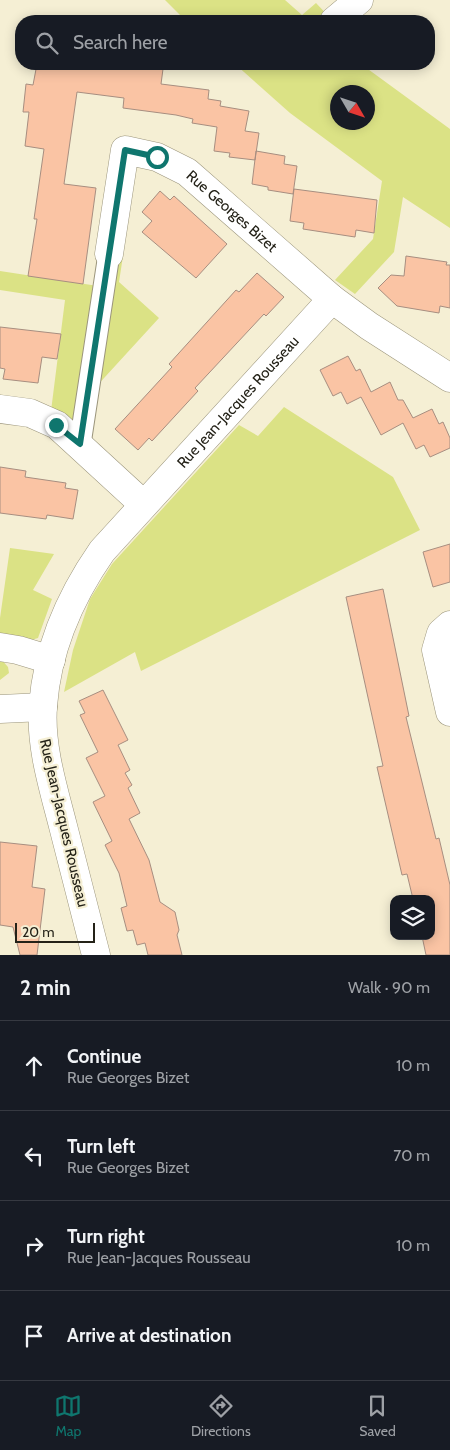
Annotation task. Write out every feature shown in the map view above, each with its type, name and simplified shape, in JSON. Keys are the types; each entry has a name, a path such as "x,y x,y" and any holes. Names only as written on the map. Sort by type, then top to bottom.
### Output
{"street":[{"path":"341,15 359,0"},
{"name":"Rue Georges Bizet","path":"80,444 125,150 157,157 187,172 332,299 369,326 450,378"},
{"name":"Rue Jean-Jacques Rousseau","path":"96,955 52,784 45,745 43,707 51,660 67,612 84,577 102,551 332,299"},
{"path":"0,409 30,413 66,431 143,504"},
{"path":"450,624 441,633 436,650 450,712"},
{"path":"0,647 18,650 51,660"},
{"path":"0,710 43,707"}],"green space":[{"path":"165,0 285,0 302,15 180,15"},
{"path":"316,3 327,15 302,15"},
{"path":"242,70 369,70 450,129 450,228 403,197 394,252 355,294 335,280 373,239 382,181 290,113"},
{"path":"123,256 119,282 159,318 94,389 109,261"},
{"path":"0,271 98,286 74,424 51,411 65,300 0,290"},
{"path":"284,407 393,477 420,530 141,671 135,652 64,692 73,650 90,599 112,564 239,425 258,436"},
{"path":"10,548 54,554 33,590 52,599 38,638 28,641 0,637 0,618"},
{"path":"0,658 8,667 9,673 0,680"}],"building":[{"path":"36,70 163,70 161,84 209,90 208,99 221,101 220,106 249,111 245,131 259,133 255,160 229,157 230,153 214,151 217,127 192,123 193,119 176,115 123,108 124,98 77,92 64,184 96,188 83,284 28,276 37,219 34,219 44,149 25,146 29,112 23,112 26,84 33,85"},
{"path":"256,151 285,156 284,164 297,166 293,194 268,190 268,187 252,184"},
{"path":"294,189 377,200 374,233 356,230 355,237 303,229 304,223 290,221"},
{"path":"160,191 170,200 174,196 227,244 196,278 142,232 152,221 142,212"},
{"path":"406,256 447,262 446,265 450,265 450,308 440,306 439,313 397,306 378,288 391,275 404,276"},
{"path":"257,273 284,297 266,316 264,314 195,388 198,391 152,441 149,438 138,450 115,429 172,367 169,364 236,290 239,292"},
{"path":"0,327 61,334 57,359 42,357 38,383 3,379 5,369 0,368"},
{"path":"348,356 356,371 360,369 371,392 390,382 398,400 403,400 413,418 432,409 439,424 443,422 450,438 450,448 430,457 424,445 416,449 403,423 381,435 361,397 347,404 341,392 333,396 320,370"},
{"path":"0,467 26,471 25,477 66,483 65,488 78,490 73,519 47,515 46,519 0,513"},
{"path":"450,544 450,582 433,587 423,552"},
{"path":"383,589 409,716 406,717 436,839 439,838 450,885 450,955 426,955 423,940 435,940 435,895 412,895 407,874 402,875 377,767 383,766 346,597"},
{"path":"103,690 128,740 118,745 130,770 125,773 132,785 128,788 140,813 129,819 149,860 160,902 175,912 179,930 177,935 182,955 148,955 145,943 137,945 133,930 127,931 121,908 127,906 119,873 105,845 112,841 93,802 105,796 86,758 98,752 80,715 85,713 79,701"},
{"path":"0,842 37,846 32,887 45,889 37,955 20,955 13,927 0,925"}],"route":[{"path":"56,425 66,431 80,444 125,150 157,157"}]}
